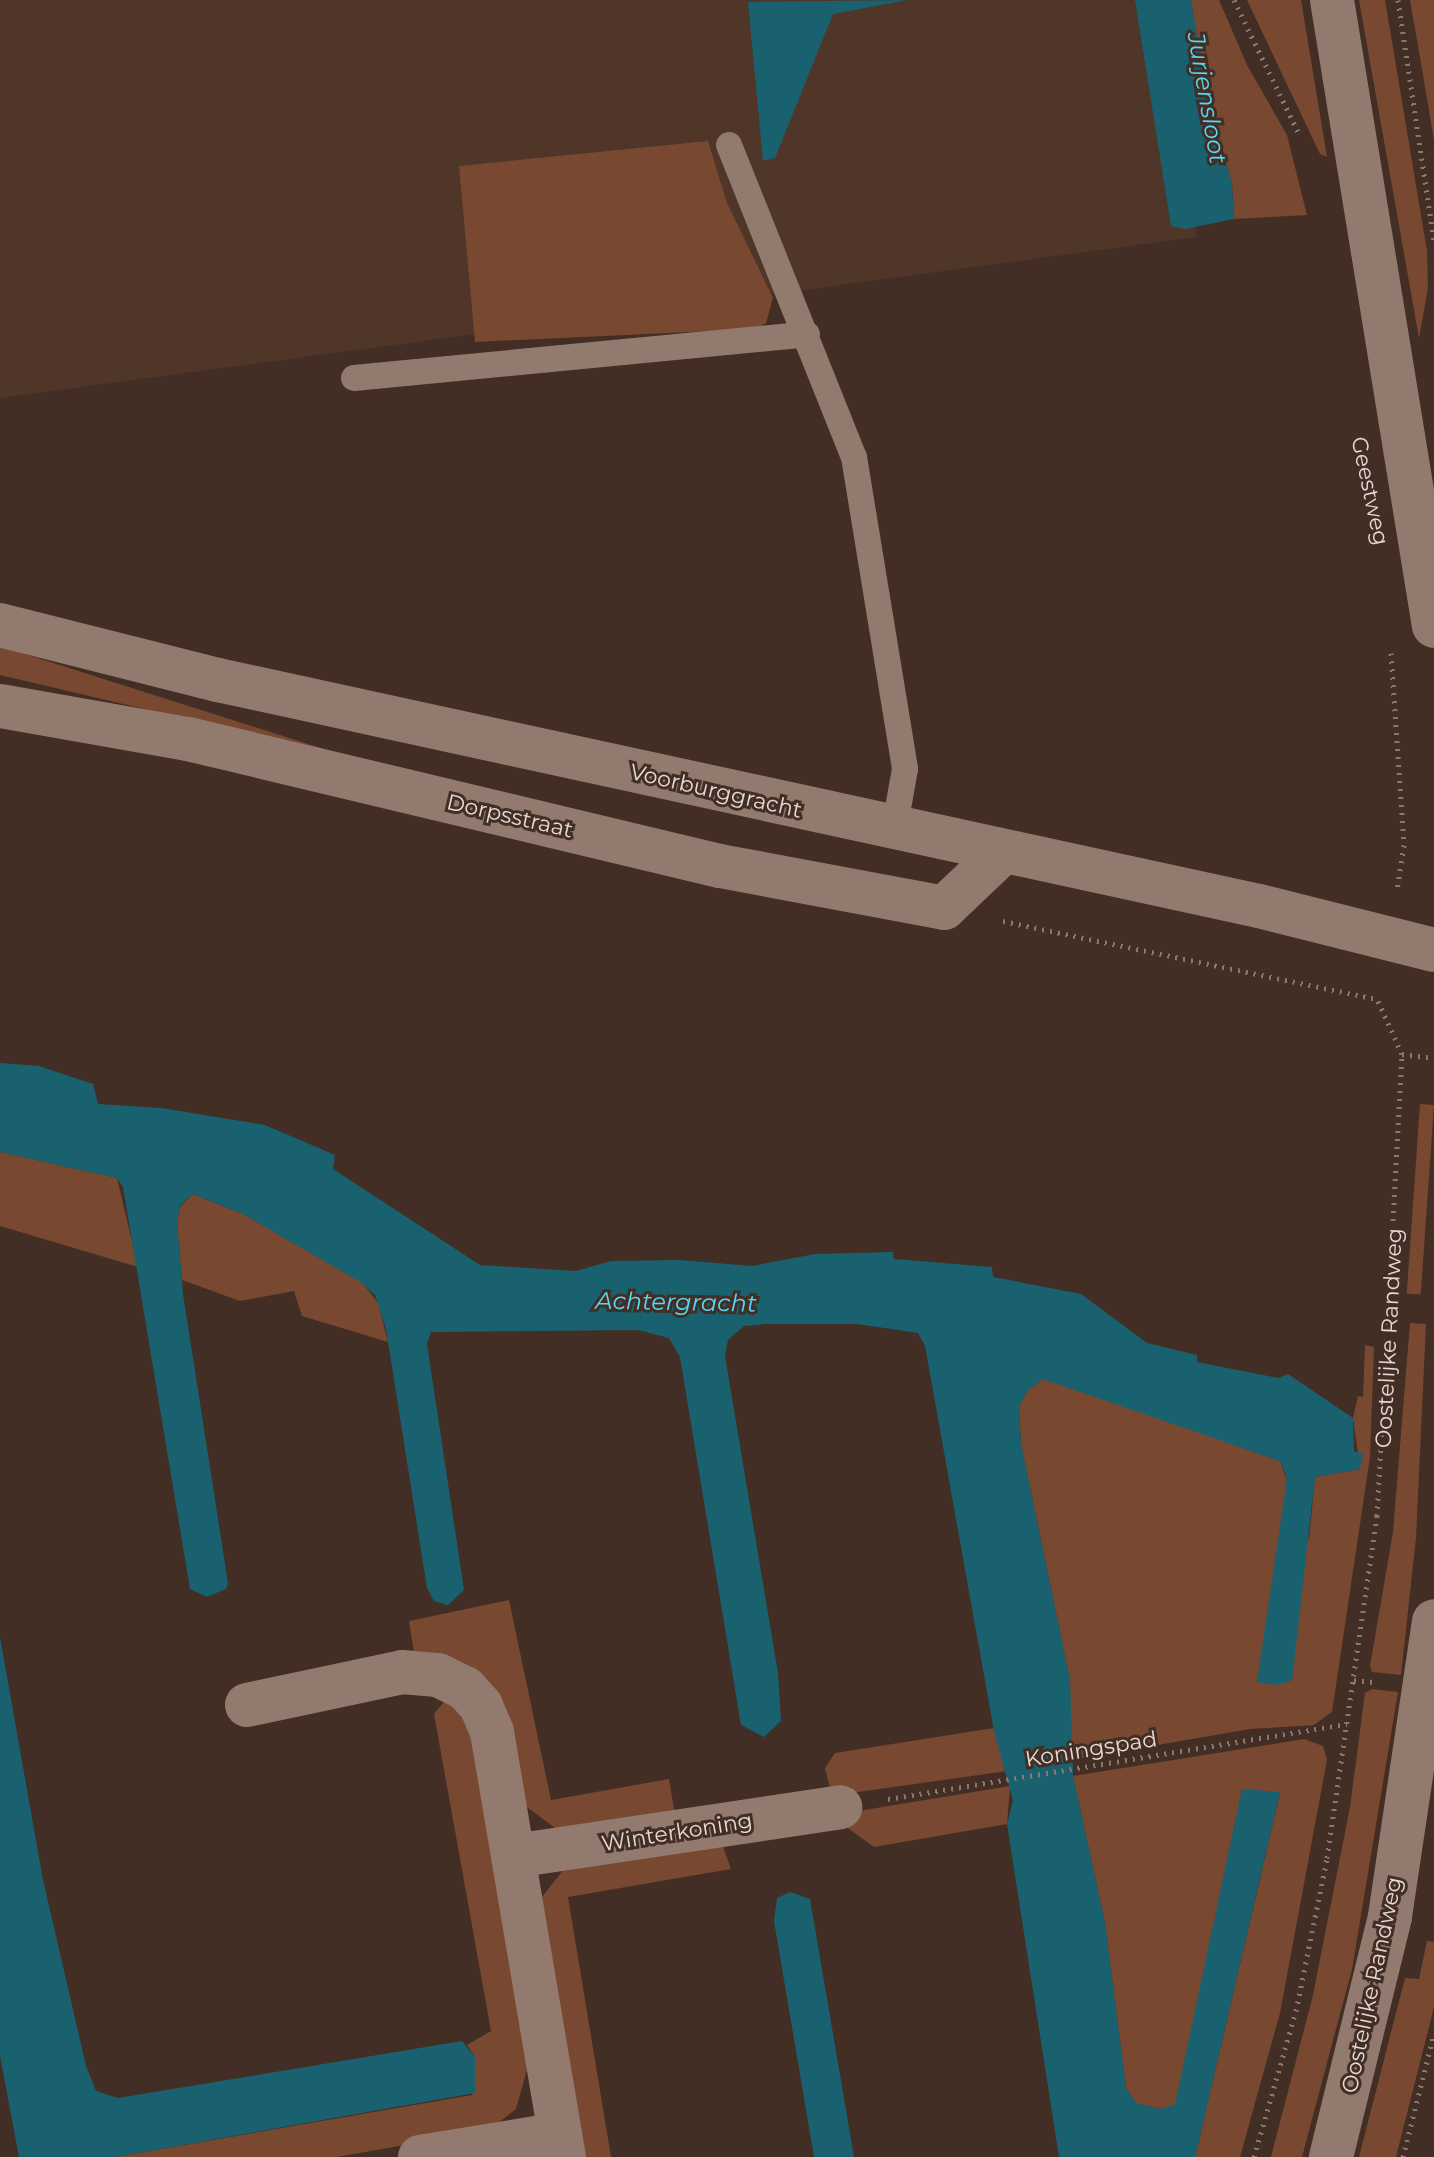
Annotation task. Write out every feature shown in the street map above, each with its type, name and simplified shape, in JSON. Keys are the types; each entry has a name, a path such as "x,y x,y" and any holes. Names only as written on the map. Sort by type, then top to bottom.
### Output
{"street":[{"name":"Geestweg","path":"1332,0 1434,626"},
{"name":"Voorburggracht","path":"0,625 218,680 894,831 1259,906 1388,942 1434,950"},
{"name":"Dorpsstraat","path":"0,706 188,739 720,866 944,908"},
{"path":"944,908 1001,854"},
{"name":"Oostelijke Randweg","path":"1331,2157 1390,1916 1431,1686 1434,1621"},
{"path":"247,1705 402,1672 438,1675 465,1688 492,1732 562,2146 420,2157"},
{"name":"Winterkoning","path":"514,1856 840,1807"}],"lane":[{"path":"729,145 854,457 905,769 894,831"},
{"path":"354,378 807,334"}],"path":[{"path":"1234,0 1302,140"},
{"path":"1398,0 1434,242"},
{"path":"944,908 1377,999 1404,845 1390,641"},
{"name":"Oostelijke Randweg","path":"1254,2157 1296,2011 1354,1680 1387,1409 1402,1054 1377,999"},
{"path":"1402,1054 1434,1058"},
{"name":"Koningspad","path":"840,1807 1347,1724"},
{"path":"1403,2157 1434,2034"}],"shaded area":[{"path":"0,0 1158,0 1197,237 0,398"},
{"path":"1191,0 1219,0 1247,65 1287,135 1307,215 1234,219 1232,184 1204,78"},
{"path":"1247,0 1301,0 1327,157 1320,154"},
{"path":"1359,0 1385,0 1427,251 1428,288 1419,338"},
{"path":"1410,0 1434,0 1434,140 1421,63"},
{"path":"708,141 727,203 773,298 766,323 754,329 475,342 459,166"},
{"path":"0,646 349,757 0,675"},
{"path":"1420,1104 1434,1105 1421,1295 1407,1294"},
{"path":"0,1152 117,1178 138,1267 0,1226"},
{"path":"193,1194 243,1214 363,1283 378,1303 388,1342 302,1316 294,1291 240,1301 182,1280 177,1221 180,1207"},
{"path":"1410,1323 1426,1324 1416,1538 1401,1675 1372,1672 1370,1666 1393,1532"},
{"path":"1365,1345 1374,1347 1370,1457 1332,1712 1314,1725 1250,1729 1071,1760 1070,1680 1021,1444 1019,1407 1027,1391 1043,1379 1074,1387 1280,1461 1309,1540 1315,1477 1360,1469 1353,1418 1358,1396 1363,1397"},
{"path":"509,1600 551,1800 669,1779 675,1815 555,1828 527,1807 414,1653 409,1621"},
{"path":"1372,1689 1398,1692 1352,1969 1302,2157 1271,2157 1313,1995 1350,1807 1365,1693"},
{"path":"447,1698 472,1729 528,2066 516,2109 489,2130 337,2157 115,2157 472,2095 475,2057 467,2045 491,2031 434,1714"},
{"path":"994,1728 1007,1771 837,1795 830,1788 825,1768 835,1753"},
{"path":"1304,1739 1323,1746 1327,1760 1280,2013 1240,2157 1195,2157 1280,1793 1242,1790 1175,2105 1160,2109 1135,2103 1126,2088 1105,1923 1073,1776"},
{"path":"1010,1786 1007,1824 874,1847 842,1824 840,1814"},
{"path":"721,1841 731,1869 568,1897 611,2157 577,2157 542,1897 564,1869"},
{"path":"1427,1941 1434,1942 1434,2007 1396,2157 1359,2157 1405,1978 1419,1979"}],"water":[{"path":"908,0 833,14 775,158 763,161 748,2"},
{"name":"Jurjensloot","path":"1135,0 1191,0 1204,78 1232,184 1234,219 1185,229 1171,226"},
{"name":"Achtergracht","path":"0,1063 39,1066 93,1084 98,1104 161,1108 265,1125 335,1155 333,1169 480,1265 576,1271 611,1261 680,1260 752,1266 815,1254 893,1252 894,1259 992,1267 993,1277 1081,1294 1147,1343 1197,1355 1197,1362 1278,1378 1288,1374 1353,1418 1354,1451 1363,1454 1360,1469 1315,1477 1292,1681 1276,1685 1257,1682 1287,1478 1280,1461 1043,1379 1027,1391 1019,1407 1021,1444 1070,1680 1073,1776 1105,1923 1126,2088 1136,2103 1160,2109 1175,2104 1242,1789 1280,1792 1195,2157 1059,2157 1007,1824 1013,1801 994,1731 925,1346 918,1333 857,1324 766,1324 744,1326 728,1340 725,1356 778,1673 781,1721 764,1737 741,1725 680,1357 669,1338 638,1330 431,1332 427,1344 464,1590 448,1605 434,1601 427,1588 386,1329 375,1295 362,1283 243,1214 193,1194 180,1206 177,1221 183,1294 228,1583 226,1589 207,1597 190,1589 123,1187 117,1178 0,1152"},
{"path":"0,1637 43,1880 86,2066 96,2091 118,2098 462,2041 475,2057 475,2093 115,2157 19,2157 0,2056"},
{"path":"790,1892 810,1899 854,2157 814,2157 774,1921 777,1898"}]}
